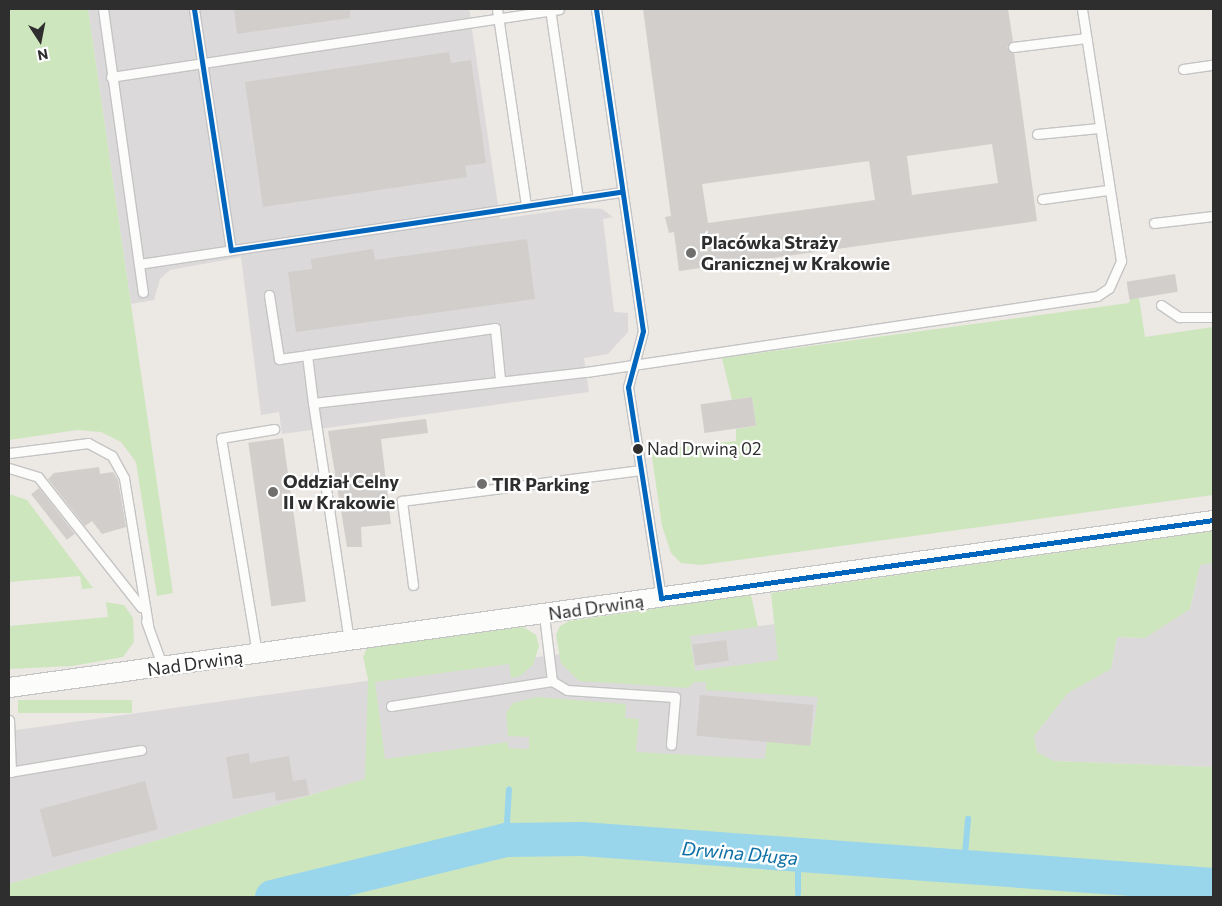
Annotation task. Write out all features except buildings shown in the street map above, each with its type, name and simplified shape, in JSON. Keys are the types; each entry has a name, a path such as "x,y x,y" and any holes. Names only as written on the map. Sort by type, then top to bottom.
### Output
{"street":[{"name":"Nad Drwiną","path":"9,687 163,668 1213,520"}],"lane":[{"path":"103,9 111,77 143,292"},
{"path":"194,9 231,250"},
{"path":"111,77 497,13 553,9 578,198"},
{"path":"596,9 621,192 644,331 628,387 661,598"},
{"path":"313,403 634,364 1096,296 1109,288 1121,261 1107,190 1082,9"},
{"path":"497,13 526,206"},
{"path":"1014,47 1086,38"},
{"path":"1183,69 1213,65"},
{"path":"1037,134 1099,128"},
{"path":"1042,199 1107,190"},
{"path":"139,264 621,192"},
{"path":"1154,223 1213,216"},
{"path":"269,294 279,359 495,328 500,379"},
{"path":"1161,305 1179,317 1213,317"},
{"path":"307,355 349,642"},
{"path":"257,654 221,438 274,429"},
{"path":"9,453 88,443 112,456 124,478 148,625"},
{"path":"9,468 38,477 138,598 163,668"},
{"path":"413,584 402,501 640,470"},
{"path":"544,615 552,681"},
{"path":"391,706 552,681 567,690 675,697 672,745"},
{"path":"9,720 10,772 141,750"}],"shaded area":[{"path":"88,9 469,9 500,219 577,208 602,209 613,217 603,219 614,312 628,313 628,332 608,354 584,358 589,392 282,434 279,412 261,415 241,257 170,270 160,279 154,300 131,304"},
{"path":"1213,563 1213,767 1054,761 1037,752 1034,736 1068,693 1111,669 1117,637 1145,638 1190,609 1200,565"},
{"path":"947,600 818,762 365,779 9,884 9,731"}],"green space":[{"path":"9,9 88,9 173,593 157,596 136,462 121,442 101,432 77,430 9,440"},
{"path":"1139,298 1145,337 1213,327 1213,495 701,565 681,563 671,553 662,526 651,450 736,441 736,429 756,426 752,397 732,400 722,358 1129,303 1130,299"},
{"path":"9,494 27,500 93,588 82,589 80,576 9,582"},
{"path":"1213,531 1213,563 1200,565 1190,609 1145,638 1117,637 1111,669 1068,693 1034,736 1037,752 1054,761 1213,767 1213,897 9,897 9,884 365,779 368,679 363,657 367,648 523,627 536,635 539,646 533,665 520,676 511,678 509,664 375,682 385,759 508,742 508,748 529,749 529,737 508,736 506,713 513,703 537,697 626,704 625,718 639,719 636,752 765,759 767,741 811,744 818,697 706,690 706,682 694,682 688,688 579,681 561,663 556,635 560,626 569,621 751,595 758,627 690,636 695,671 778,660 771,593"},
{"path":"106,602 124,605 133,618 134,642 123,657 72,666 9,669 9,626 108,617"},
{"path":"18,700 132,700 132,713 18,713"}],"waterway":[{"path":"506,840 509,790"},
{"path":"964,867 968,819"},
{"name":"Drwina Długa","path":"272,897 506,840 582,839 1213,885"},
{"path":"798,858 798,894"}],"transit line":[{"path":"194,9 231,250"},
{"path":"596,9 643,331 628,387 661,598"},
{"path":"231,250 621,192"},
{"path":"661,598 1213,520"}],"place":[{"name":"Placówka Straży Granicznej w Krakowie","path":"691,253"},
{"name":"Nad Drwiną 02","path":"638,449"},
{"name":"TIR Parking","path":"482,484"},
{"name":"Oddział Celny II w Krakowie","path":"273,492"}]}
